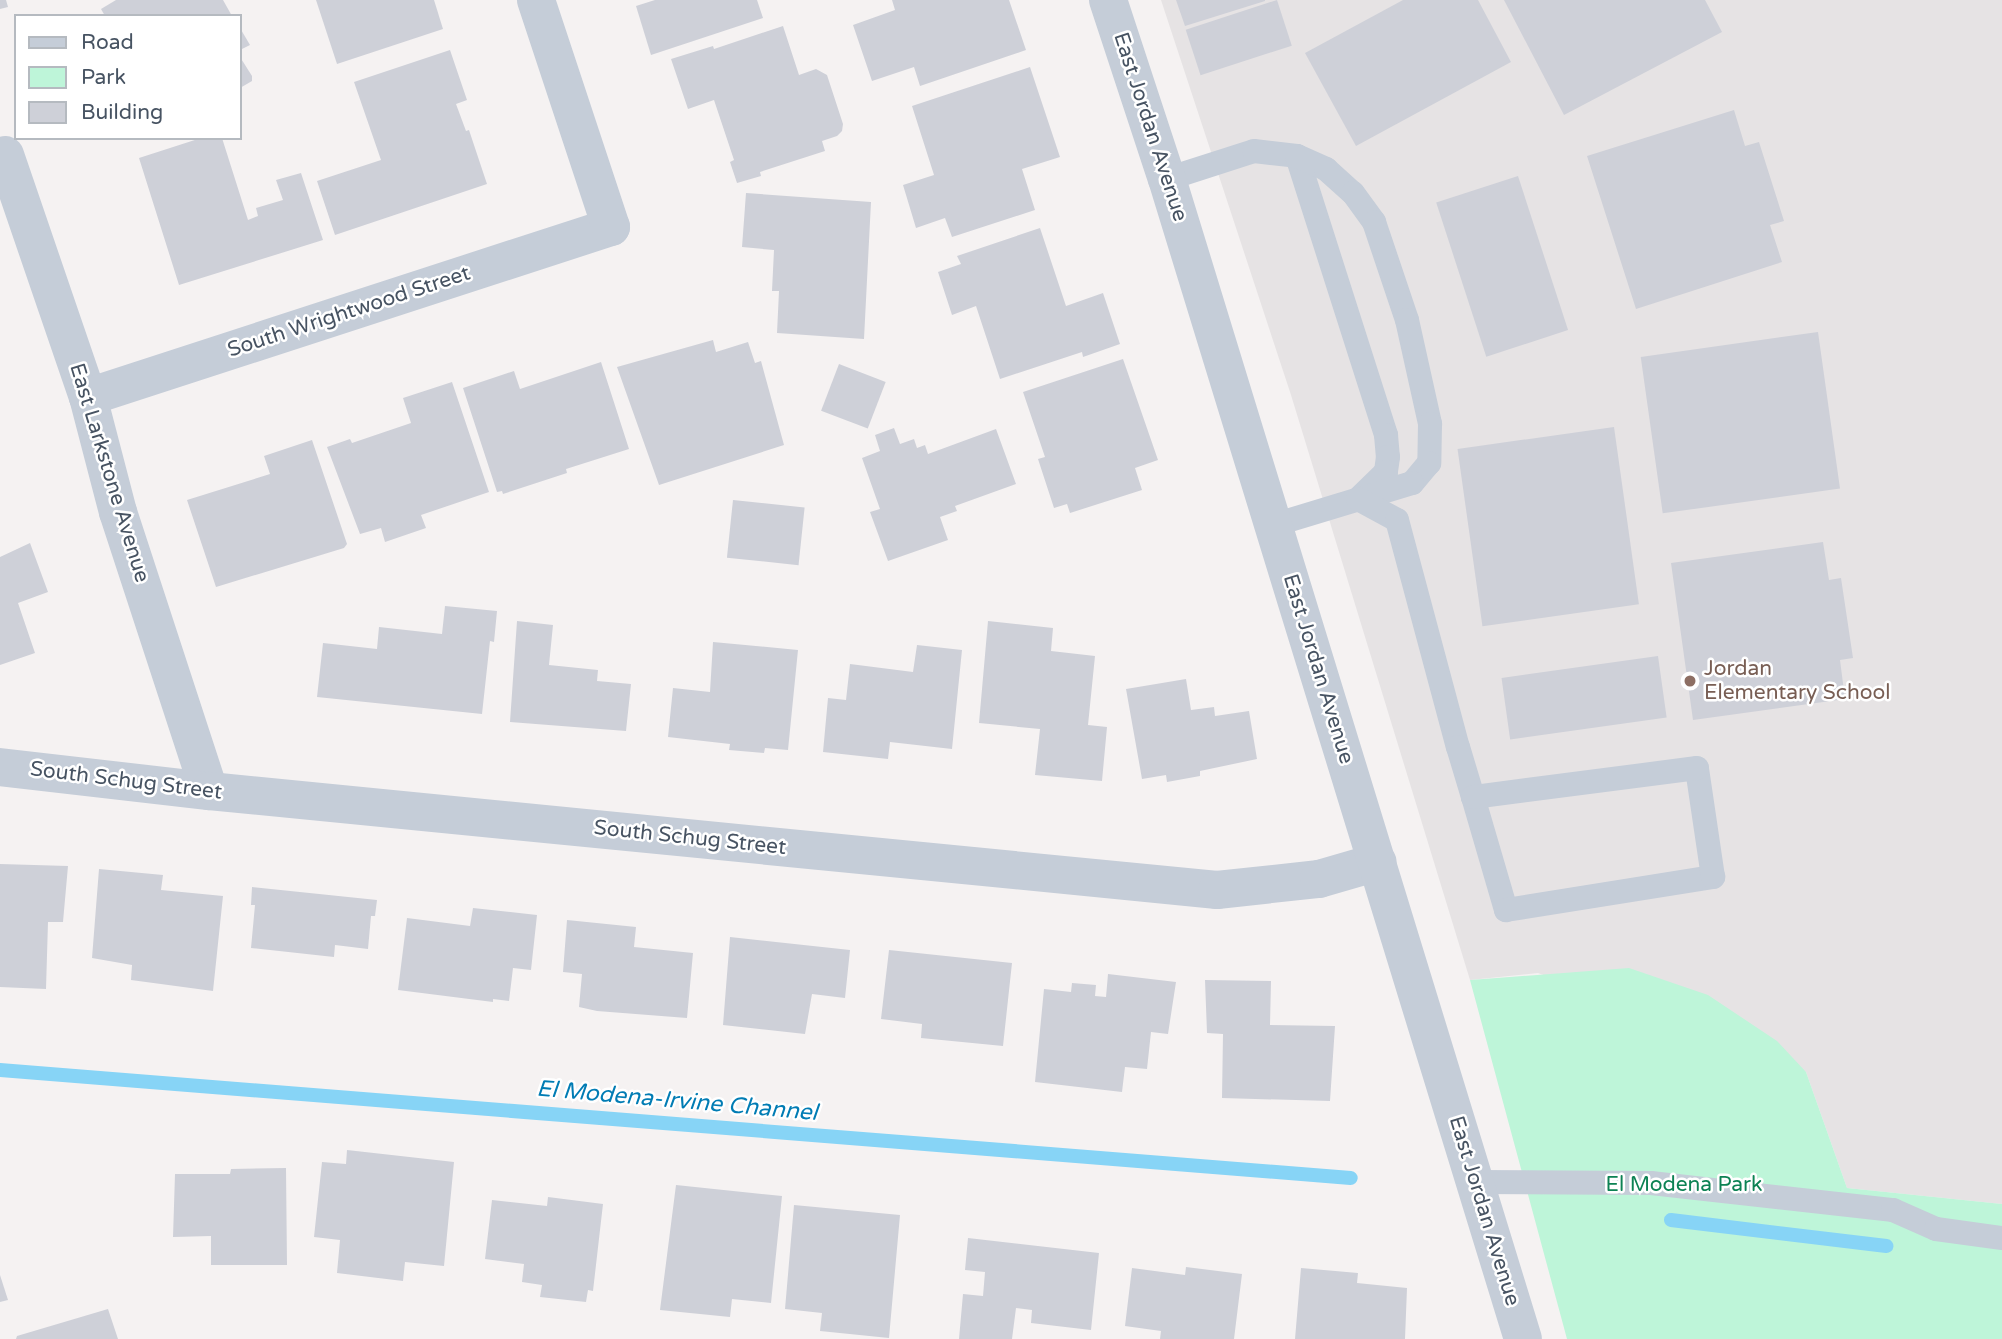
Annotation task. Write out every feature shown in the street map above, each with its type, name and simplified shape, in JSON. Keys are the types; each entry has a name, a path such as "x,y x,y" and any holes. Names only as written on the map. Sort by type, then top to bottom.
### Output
{"street":[{"name":"South Wrightwood Street","path":"88,397 611,227 536,0"},
{"name":"East Jordan Avenue","path":"1108,0 1167,179 1523,1339"},
{"name":"East Larkstone Avenue","path":"5,155 88,397 118,512 209,791"},
{"name":"South Schug Street","path":"0,767 209,791 1217,890 1319,879 1378,862"}],"lane":[{"path":"1167,179 1254,151 1297,156 1326,169 1353,192 1374,222 1407,320 1430,424 1429,463 1412,483 1274,525"},
{"path":"1297,156 1386,435 1386,472 1357,499"},
{"path":"1357,499 1397,520 1473,797 1507,910 1713,877 1697,768 1473,797"},
{"path":"1475,1182 1664,1184 1893,1210 1937,1229 2002,1238"}],"shaded area":[{"name":"Jordan Elementary School","path":"1161,0 2002,0 2002,1204 1847,1188 1806,1072 1538,973 1470,980 1291,395"}],"green space":[{"name":"El Modena Park","path":"1629,968 1708,995 1777,1041 1806,1072 1847,1188 2002,1204 2002,1339 1567,1339 1470,980"}],"building":[{"path":"0,0 6,0 8,7 0,9"},
{"path":"116,0 223,0 231,14 104,14 101,9"},
{"path":"316,0 434,0 443,29 337,64"},
{"path":"655,0 757,0 763,18 651,55 636,6"},
{"path":"892,0 1009,0 1026,50 920,86 914,67 872,81 853,25 895,10"},
{"path":"1176,0 1265,0 1265,1 1185,26"},
{"path":"1277,0 1292,46 1201,75 1186,30"},
{"path":"1403,0 1478,0 1511,62 1356,146 1305,53"},
{"path":"1504,0 1705,0 1722,32 1564,115"},
{"path":"783,26 799,75 816,69 827,75 843,124 842,131 837,136 822,141 825,151 760,172 761,176 737,183 730,162 734,160 714,100 688,109 671,59 713,46 714,49"},
{"path":"242,31 250,45 242,49"},
{"path":"450,50 467,100 456,104 466,131 469,130 487,184 335,235 317,181 381,160 354,82"},
{"path":"242,60 252,76 252,81 242,87"},
{"path":"1030,67 1060,157 1022,169 1035,210 952,237 945,218 916,228 903,185 934,175 912,106"},
{"path":"1734,110 1745,146 1759,142 1784,221 1770,225 1782,262 1636,309 1587,156"},
{"path":"195,140 223,140 248,220 258,216 256,208 283,200 276,180 301,173 323,240 179,285 139,158"},
{"path":"1518,176 1568,330 1486,357 1436,203"},
{"path":"746,193 871,202 864,339 777,333 779,291 772,291 774,250 742,247"},
{"path":"1040,228 1066,306 1103,293 1120,344 1083,357 1082,352 1000,379 976,306 952,315 938,272 961,264 957,256"},
{"path":"1818,332 1840,488 1663,513 1641,357"},
{"path":"713,340 716,352 748,342 755,363 761,361 784,445 659,485 617,367"},
{"path":"1123,359 1158,460 1135,468 1142,490 1070,513 1067,504 1054,508 1038,459 1045,457 1023,392"},
{"path":"601,362 629,449 566,469 567,473 503,494 502,491 497,492 463,388 514,371 520,389"},
{"path":"839,364 886,382 868,429 821,411"},
{"path":"452,382 489,492 421,515 426,528 385,542 381,528 360,534 327,447 350,439 352,443 411,423 403,398"},
{"path":"1614,427 1639,604 1482,626 1458,449"},
{"path":"894,428 900,444 914,439 917,448 925,445 928,454 996,429 1016,484 955,506 957,511 940,517 948,540 888,561 870,512 880,509 862,458 880,451 875,435"},
{"path":"312,440 347,544 344,548 216,587 187,500 270,474 264,456"},
{"path":"733,500 805,508 799,565 727,558"},
{"path":"1823,542 1829,580 1841,578 1853,658 1840,660 1845,699 1693,720 1671,563"},
{"path":"30,543 48,592 18,603 35,653 0,665 0,557"},
{"path":"445,606 497,611 494,642 490,641 482,714 317,697 323,643 377,649 379,627 442,634"},
{"path":"517,621 553,625 549,665 598,670 597,681 631,684 626,731 510,722"},
{"path":"988,621 1053,628 1051,651 1095,656 1088,725 1107,727 1102,781 1035,775 1040,729 979,723"},
{"path":"713,642 798,650 788,750 765,748 764,753 729,750 730,744 668,737 673,688 710,692"},
{"path":"917,645 962,650 952,749 890,742 888,759 823,752 828,698 846,700 850,664 913,672"},
{"path":"1658,656 1667,717 1510,739 1502,678"},
{"path":"1186,679 1191,710 1214,707 1215,716 1249,711 1257,759 1200,771 1200,776 1167,782 1166,775 1142,779 1126,689"},
{"path":"0,864 68,866 63,922 48,922 46,989 0,987"},
{"path":"99,869 163,875 161,890 223,896 213,991 131,980 132,965 92,958"},
{"path":"252,887 377,900 375,916 371,916 368,949 335,945 334,957 251,948 255,905 251,905"},
{"path":"473,908 537,915 531,970 513,968 509,1001 493,999 493,1002 398,990 407,918 470,926"},
{"path":"567,920 636,927 634,947 693,953 687,1018 597,1011 579,1007 582,974 563,972"},
{"path":"730,937 850,950 845,998 812,994 805,1034 723,1025"},
{"path":"889,950 1012,963 1003,1046 921,1038 922,1024 881,1019"},
{"path":"1108,974 1176,982 1168,1034 1151,1032 1147,1069 1125,1067 1122,1092 1035,1082 1044,989 1071,992 1072,983 1096,985 1095,996 1106,997"},
{"path":"1205,980 1271,981 1270,1025 1335,1026 1330,1101 1222,1098 1223,1034 1207,1033"},
{"path":"347,1150 454,1162 444,1266 405,1262 403,1281 337,1273 340,1240 314,1237 322,1162 346,1164"},
{"path":"286,1168 287,1265 211,1265 211,1236 173,1237 175,1174 230,1174 231,1169"},
{"path":"676,1185 782,1196 771,1303 732,1299 730,1317 660,1310"},
{"path":"548,1197 603,1204 593,1291 588,1290 586,1302 540,1297 542,1285 522,1282 524,1264 485,1259 492,1200 547,1206"},
{"path":"794,1205 900,1215 889,1338 820,1331 822,1313 785,1309"},
{"path":"968,1238 1099,1253 1091,1330 1031,1323 1032,1310 1016,1308 1012,1339 959,1339 963,1294 983,1296 985,1272 965,1270"},
{"path":"1186,1267 1242,1274 1234,1339 1160,1339 1161,1331 1125,1326 1132,1268 1185,1275"},
{"path":"1301,1268 1358,1273 1357,1283 1407,1288 1405,1339 1295,1339"},
{"path":"0,1275 8,1300 0,1302"},
{"path":"108,1309 118,1339 16,1339 17,1336"}],"waterway":[{"name":"El Modena-Irvine Channel","path":"0,1070 1351,1178"},
{"name":"El Modena-Irvine Channel","path":"1671,1220 1886,1246"}],"place":[{"name":"Jordan Elementary School","path":"1690,681"}]}
